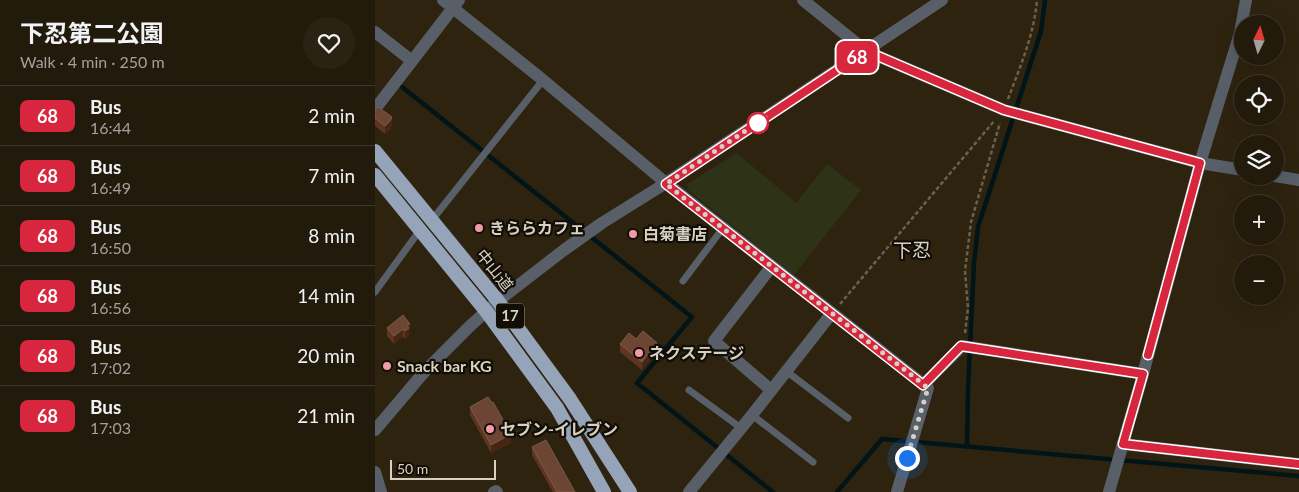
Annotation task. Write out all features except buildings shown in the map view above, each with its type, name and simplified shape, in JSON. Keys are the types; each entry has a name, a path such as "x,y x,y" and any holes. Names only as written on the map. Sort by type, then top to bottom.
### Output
{"highway":[{"name":"中山道","path":"375,151 498,301 570,399 630,492"},
{"name":"中山道","path":"375,175 486,311 557,408 604,492"}],"street":[{"path":"803,0 866,51 1004,110 1200,163 1234,169"},
{"path":"375,430 425,370 470,326 498,301 564,250 602,223 666,184 942,0"},
{"path":"1109,492 1200,163 1240,33 1246,0"},
{"path":"375,110 452,2 666,184 928,388 897,492"},
{"path":"375,32 411,62"},
{"path":"1284,178 1299,180"},
{"path":"771,390 714,341 772,266"},
{"path":"689,492 832,313"},
{"path":"923,385 961,346 1143,374"},
{"path":"1123,444 1299,464"},
{"path":"375,472 381,492"}],"lane":[{"path":"432,220 543,80"},
{"path":"683,282 723,228"},
{"path":"375,292 420,230"},
{"path":"787,371 848,418"},
{"path":"689,390 741,428"},
{"path":"752,415 813,462"}],"path":[{"path":"961,346 965,333 967,308 965,272 971,222 1004,110 1028,43 1034,22 1037,0"},
{"path":"832,313 1004,110"}],"green space":[{"path":"737,153 796,203 827,164 861,190 794,275 688,190 687,184"}],"waterway":[{"path":"967,446 974,263 978,227 1041,31 1045,0"},
{"path":"402,87 692,317 637,383 773,492"},
{"path":"837,492 882,439 1299,476"}],"bus line":[{"name":"68","path":"1148,355 1200,163 1004,110 866,51 666,184 923,385 961,346 1143,374 1123,444 1299,464"}],"place":[{"name":"きららカフェ","path":"479,228"},
{"name":"白菊書店","path":"633,234"},
{"name":"ネクステージ","path":"639,353"},
{"name":"Snack bar KG","path":"387,366"},
{"name":"セブン-イレブン","path":"490,429"}],"district":[{"name":"下忍","path":"912,250"}],"route":[{"path":"758,123 766,117 666,184 928,388 907,458"}]}
